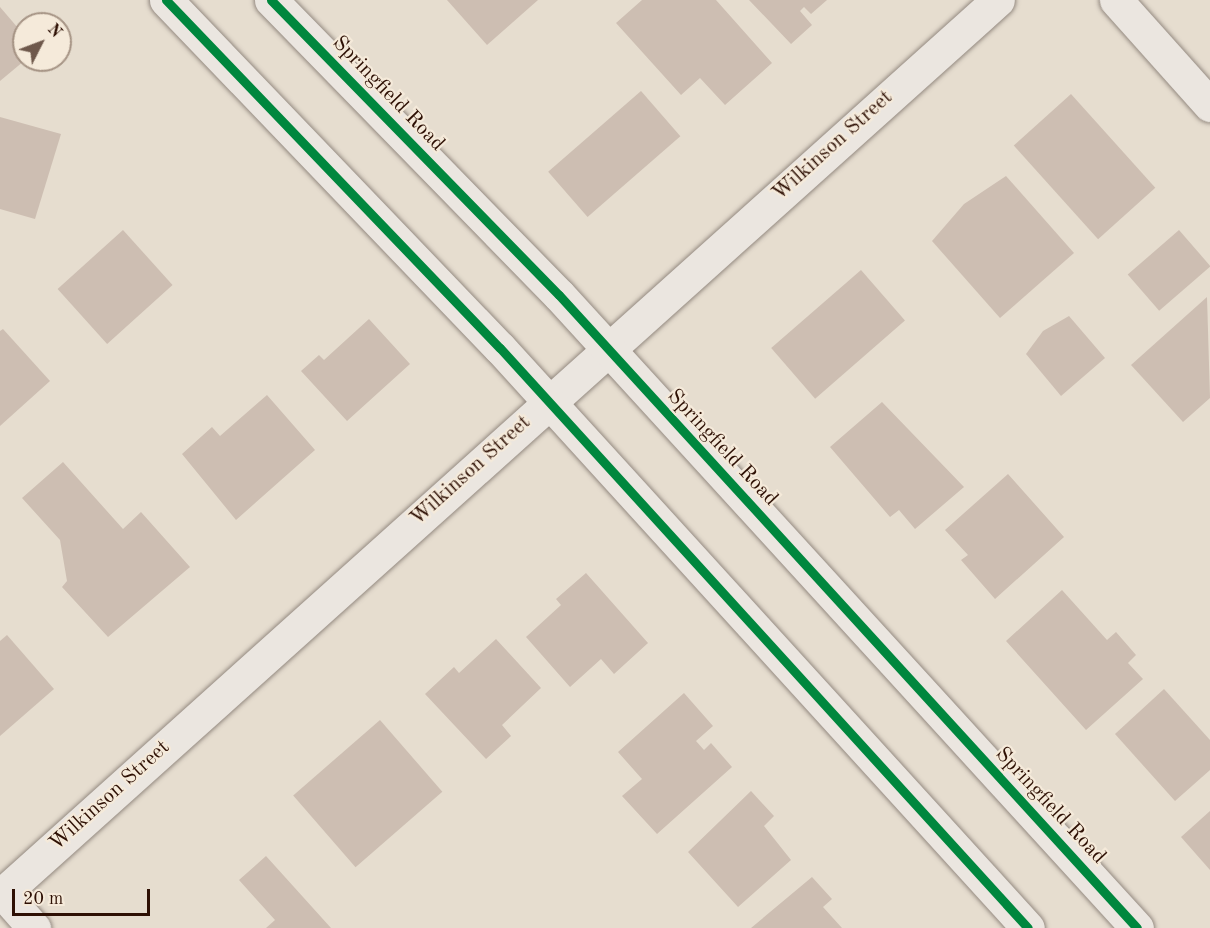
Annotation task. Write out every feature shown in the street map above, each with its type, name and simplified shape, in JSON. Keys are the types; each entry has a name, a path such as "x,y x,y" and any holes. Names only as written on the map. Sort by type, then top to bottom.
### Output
{"main road":[{"path":"166,0 548,401 1028,928"},
{"name":"Springfield Road","path":"271,0 606,348 1137,928"},
{"name":"Wilkinson Street","path":"2,894 606,348 998,0"},
{"path":"1116,0 1210,105"},
{"path":"2,894 34,928"}],"building":[{"path":"447,0 538,0 487,45"},
{"path":"642,0 716,0 772,63 725,105 700,78 681,95 616,23"},
{"path":"749,0 827,0 811,14 804,7 800,11 812,25 791,44"},
{"path":"0,7 12,21 12,71 0,81"},
{"path":"641,91 680,136 588,217 548,172"},
{"path":"1071,94 1155,188 1098,239 1014,146"},
{"path":"0,117 61,134 35,219 0,209"},
{"path":"1006,176 1074,253 1000,318 932,241 964,204"},
{"path":"123,230 173,285 107,344 58,289"},
{"path":"1179,230 1210,267 1159,311 1128,275"},
{"path":"861,270 905,321 815,399 771,348"},
{"path":"1207,297 1210,398 1183,422 1131,365"},
{"path":"1069,316 1105,358 1061,396 1026,354 1043,331"},
{"path":"369,319 410,364 347,421 301,371 319,355 324,360"},
{"path":"3,329 50,381 0,426 0,331"},
{"path":"267,395 315,450 236,520 182,454 212,427 220,436"},
{"path":"882,402 964,487 915,529 899,510 890,517 830,447"},
{"path":"63,462 123,529 141,512 190,567 108,637 62,587 67,581 60,540 22,498"},
{"path":"1008,474 1064,537 995,599 961,560 968,555 945,530"},
{"path":"586,573 648,643 614,674 601,659 570,687 526,637 561,605 556,599"},
{"path":"1062,590 1107,640 1116,632 1136,655 1128,663 1143,679 1086,730 1006,641"},
{"path":"7,635 54,689 0,736 0,641"},
{"path":"496,639 541,688 502,725 511,736 486,759 425,694 454,667 459,673"},
{"path":"1164,689 1210,740 1210,770 1175,801 1115,734"},
{"path":"684,693 713,726 696,741 704,750 711,743 732,767 657,834 622,796 642,779 618,752"},
{"path":"380,720 442,792 356,867 293,795"},
{"path":"751,791 774,816 764,826 791,860 738,907 688,852"},
{"path":"1210,811 1210,870 1181,837"},
{"path":"266,856 331,928 266,928 275,920 239,880"},
{"path":"812,877 832,899 823,907 842,928 751,928"}],"cycle path":[{"path":"166,0 500,348 1028,928"},
{"path":"271,0 559,295 1137,928"}]}
